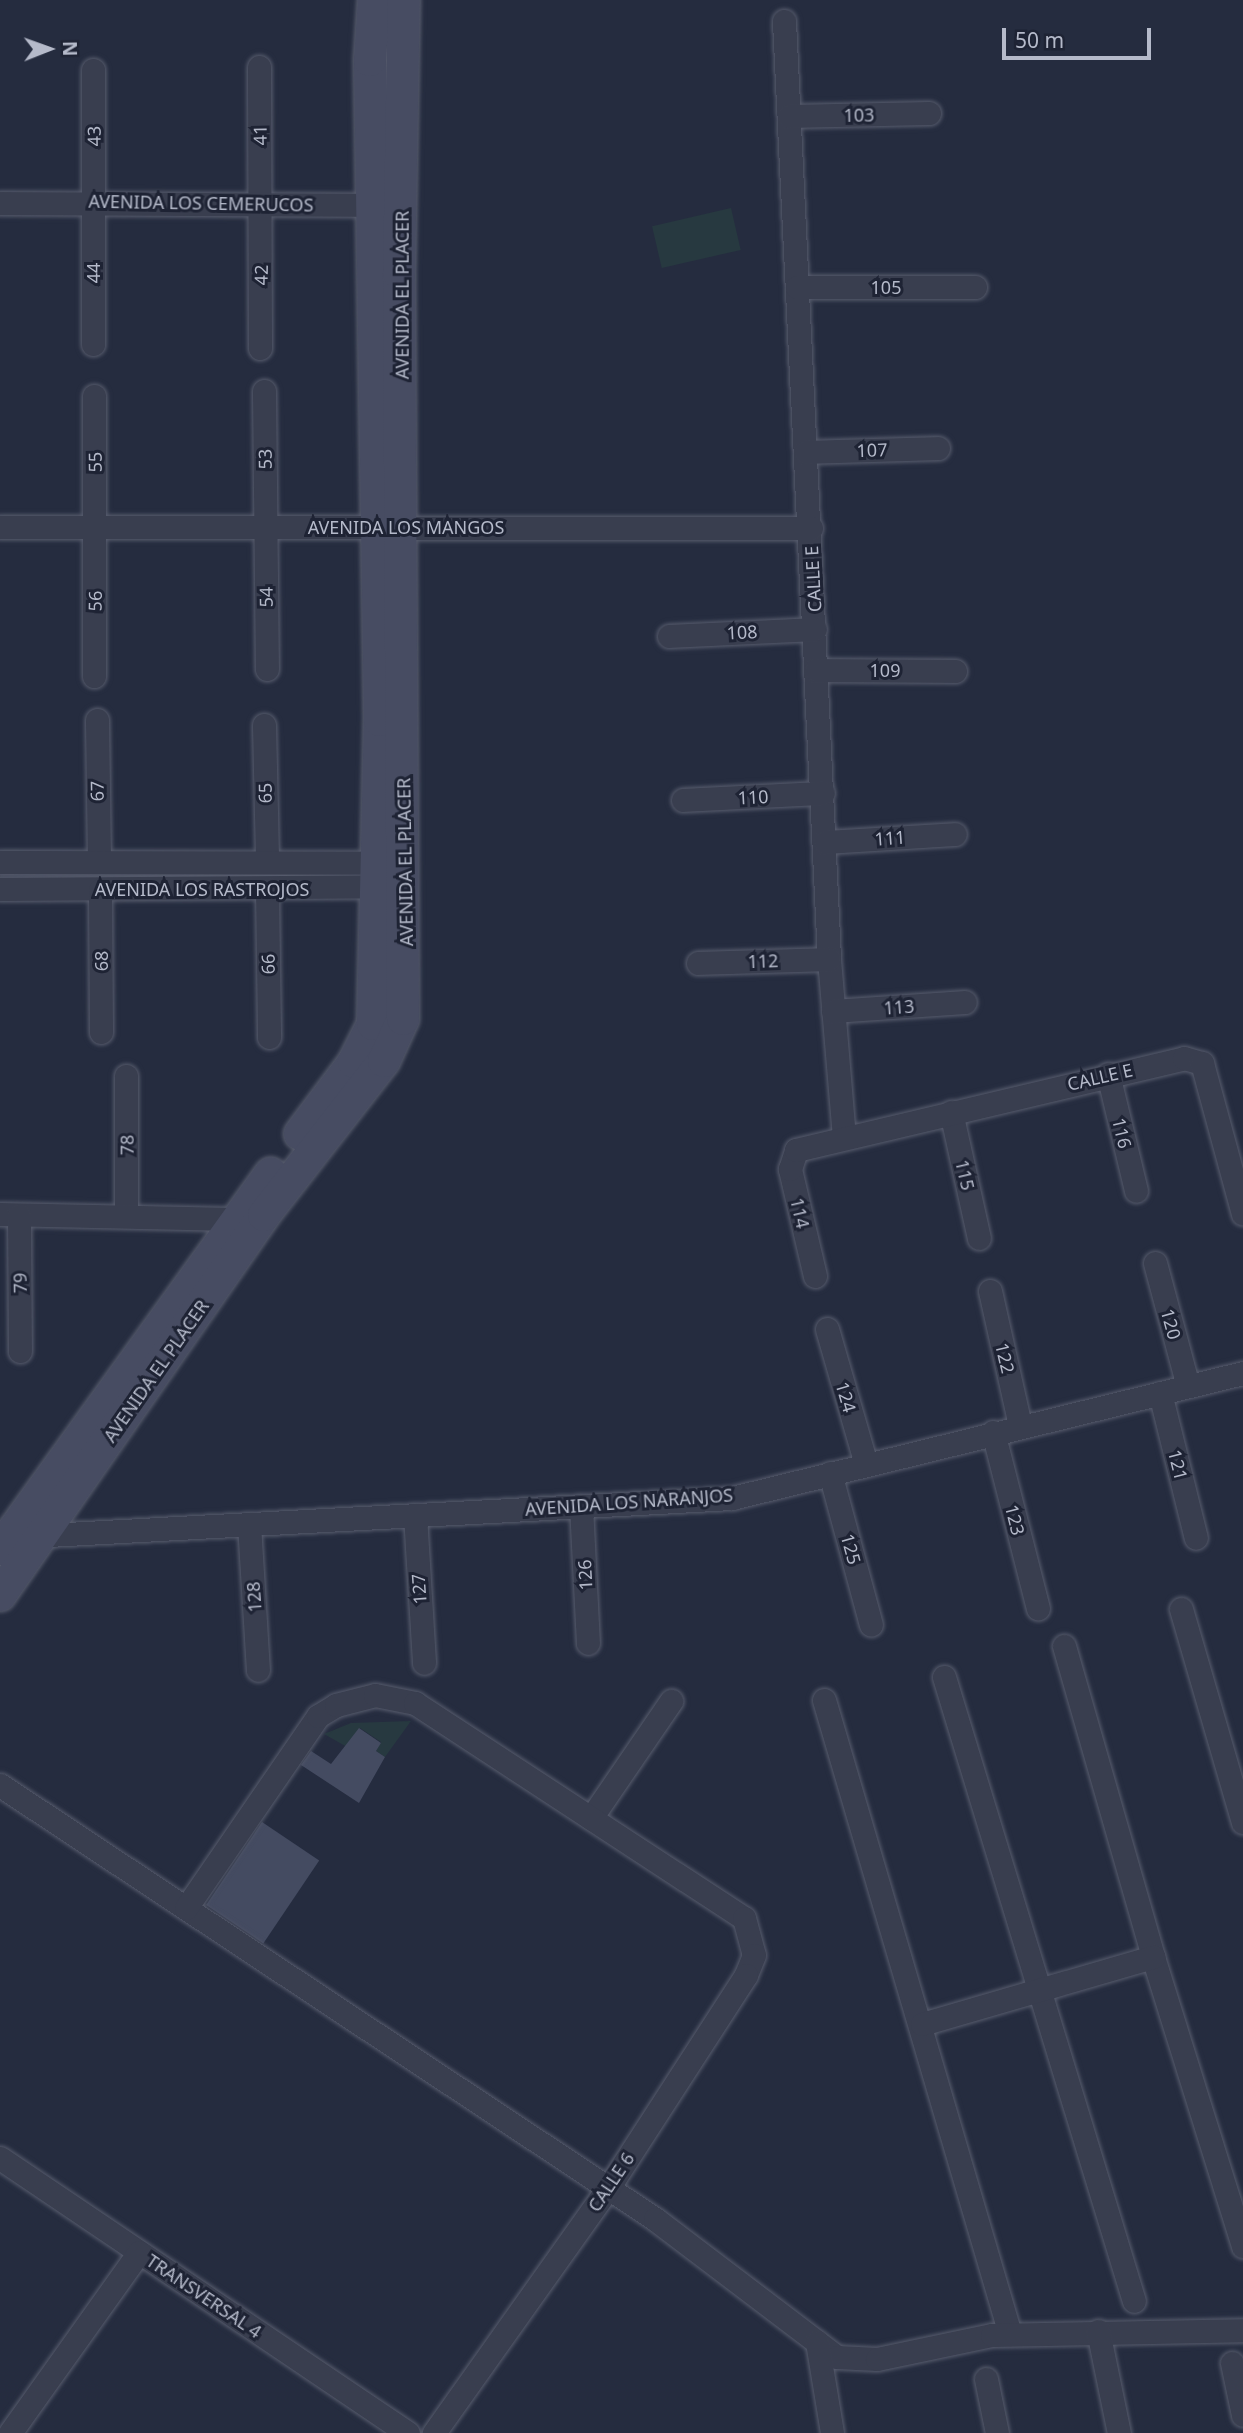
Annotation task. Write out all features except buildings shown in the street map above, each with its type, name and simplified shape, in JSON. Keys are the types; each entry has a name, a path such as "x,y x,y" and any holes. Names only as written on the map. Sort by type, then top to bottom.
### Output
{"street":[{"name":"AVENIDA EL PLACER","path":"0,1595 264,1215 383,1061 403,1019 389,875 386,205 374,0"},
{"name":"AVENIDA EL PLACER","path":"386,205 404,0"},
{"name":"CALLE E","path":"784,21 816,629 829,960 844,1137"},
{"name":"41","path":"259,67 261,202"},
{"name":"43","path":"93,70 93,202"},
{"name":"103","path":"789,116 929,113"},
{"name":"44","path":"93,202 93,344"},
{"name":"AVENIDA LOS CEMERUCOS","path":"0,203 261,202 386,205"},
{"name":"42","path":"260,348 261,202"},
{"name":"105","path":"797,286 975,287"},
{"name":"53","path":"264,391 265,526"},
{"name":"55","path":"94,396 95,527"},
{"name":"107","path":"806,452 938,448"},
{"name":"54","path":"265,526 267,668"},
{"name":"AVENIDA LOS MANGOS","path":"0,527 811,528"},
{"name":"56","path":"94,676 95,527"},
{"name":"108","path":"669,636 816,629"},
{"name":"109","path":"816,670 955,671"},
{"name":"67","path":"97,720 99,862"},
{"name":"65","path":"264,724 267,861"},
{"name":"110","path":"683,800 823,793"},
{"name":"111","path":"825,842 955,834"},
{"name":"AVENIDA LOS RASTROJOS","path":"0,862 267,861 389,875"},
{"name":"AVENIDA EL PLACER","path":"3,1541 234,1219 354,1062 373,1024 389,875"},
{"name":"AVENIDA LOS RASTROJOS","path":"0,889 267,890 389,875"},
{"name":"68","path":"100,890 101,1032"},
{"name":"66","path":"267,890 269,1037"},
{"name":"112","path":"698,963 829,960"},
{"name":"113","path":"833,1012 965,1002"},
{"name":"CALLE E","path":"796,1150 1184,1058 1202,1063 1243,1214"},
{"name":"116","path":"1108,1074 1136,1191"},
{"name":"78","path":"126,1076 126,1214"},
{"name":"115","path":"951,1112 979,1238"},
{"name":"114","path":"796,1150 790,1169 815,1276"},
{"path":"9,1215 126,1214 234,1219"},
{"name":"79","path":"9,1215 20,1351"},
{"name":"120","path":"1155,1263 1188,1386"},
{"name":"122","path":"990,1291 1020,1425"},
{"name":"124","path":"827,1329 866,1464"},
{"name":"AVENIDA LOS NARANJOS","path":"3,1541 41,1535 732,1497 1243,1373"},
{"name":"121","path":"1160,1392 1195,1538"},
{"name":"123","path":"993,1432 1038,1608"},
{"name":"125","path":"830,1473 871,1625"},
{"name":"126","path":"581,1506 589,1643"},
{"name":"127","path":"415,1515 424,1663"},
{"name":"128","path":"249,1524 258,1670"},
{"path":"1181,1608 1243,1822"},
{"path":"1064,1646 1153,1957 1243,2246"},
{"path":"944,1677 1043,1992 1134,2301"},
{"path":"186,1908 318,1716 357,1698 390,1695 415,1703 591,1818 671,1701"},
{"path":"824,1700 922,2024 1010,2334"},
{"path":"0,1785 608,2188 837,2357 877,2359 1010,2334 1243,2330"},
{"name":"CALLE 6","path":"434,2433 608,2188 747,1975 754,1955 744,1918 591,1818"},
{"path":"922,2024 1043,1992 1153,1957"},
{"name":"TRANSVERSAL 4","path":"1,2162 408,2433"},
{"path":"10,2433 139,2252"},
{"path":"1098,2331 1119,2433"},
{"path":"817,2342 832,2433"},
{"path":"1232,2363 1243,2415"},
{"path":"986,2379 997,2433"}],"shaded area":[{"path":"731,208 741,250 662,268 652,226"},
{"path":"411,1721 385,1757 376,1751 381,1742 360,1728 347,1747 324,1734 351,1723"}]}
